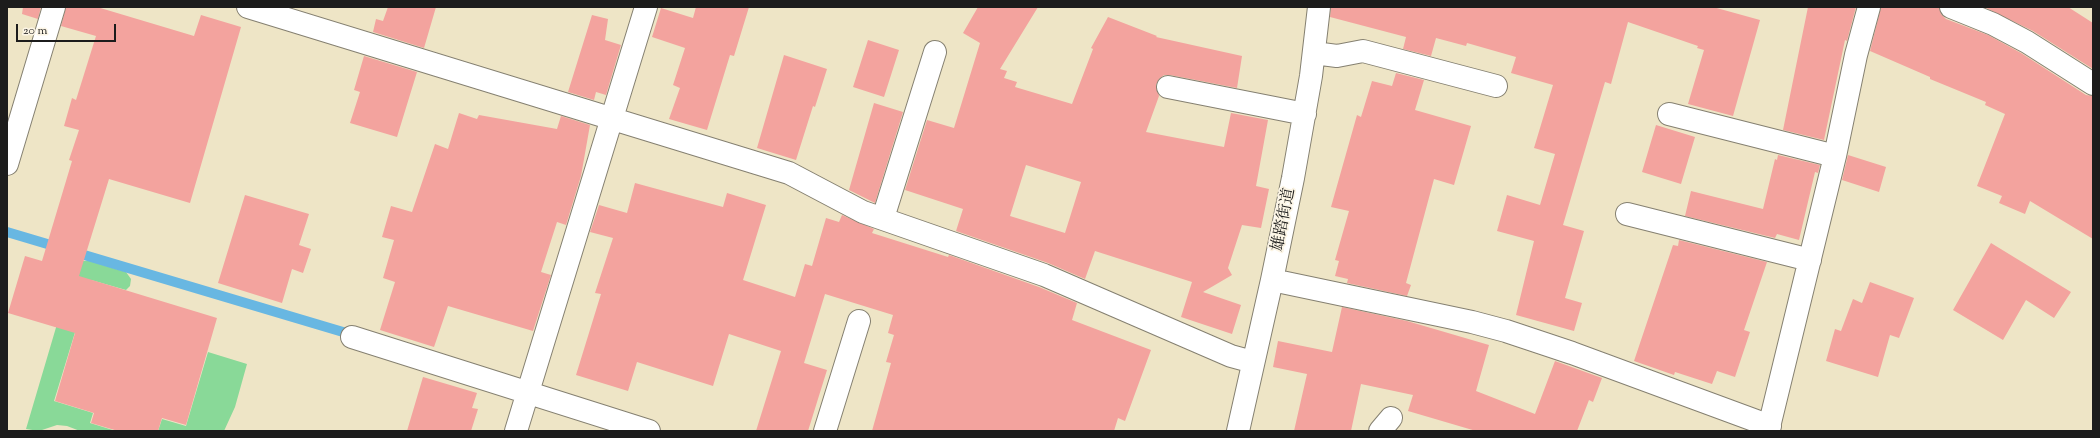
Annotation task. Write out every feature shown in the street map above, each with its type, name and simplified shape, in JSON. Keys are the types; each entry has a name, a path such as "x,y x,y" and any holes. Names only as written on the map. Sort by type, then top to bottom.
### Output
{"street":[{"path":"7,164 54,7"},
{"path":"248,7 789,173 863,212 1044,275 1232,356 1253,362"},
{"path":"516,431 646,7"},
{"name":"雄踏街道","path":"1238,431 1272,280 1304,114 1314,53 1319,7"},
{"path":"1272,280 1472,322 1506,331 1572,353 1769,428 1835,156 1856,55 1869,7"},
{"path":"1951,7 1993,24 2027,42 2093,84"},
{"path":"1314,53 1337,56 1363,51 1496,86"},
{"path":"883,218 935,52"},
{"path":"1168,88 1304,114"},
{"path":"1669,114 1835,156"},
{"path":"1627,214 1810,260"},
{"path":"825,431 859,321"},
{"path":"352,337 649,431"}],"green space":[{"path":"79,261 90,261 126,272 131,279 130,286 126,290 91,280 54,401 93,413 90,423 116,431 80,431 67,426 57,425 39,431 26,429 73,270"},
{"path":"208,352 247,364 235,407 224,431 158,431 162,419 186,426"}],"building":[{"path":"23,7 41,7 38,19 22,14"},
{"path":"66,7 97,7 194,36 201,15 241,27 190,203 109,179 79,276 217,318 186,425 162,418 158,431 118,431 91,423 94,413 55,401 75,333 8,313 25,256 42,261 72,161 69,160 79,130 64,126 72,98 76,100 96,36 61,26"},
{"path":"388,7 436,7 424,48 373,32 376,19 383,21"},
{"path":"696,7 749,7 734,56 730,55 707,130 669,119 680,88 673,85 685,48 652,37 661,8 693,18"},
{"path":"978,7 1038,7 1000,69 1007,71 1004,78 1017,82 1015,87 1072,104 1093,49 1091,48 1108,17 1157,36 1156,37 1242,56 1237,88 1164,75 1159,79 1156,85 1159,96 1146,132 1224,147 1231,113 1268,120 1256,186 1269,189 1261,228 1242,225 1228,268 1232,275 1203,292 1241,305 1232,334 1181,317 1192,282 1095,251 1085,279 1048,263 956,231 963,209 905,190 927,120 954,128 980,43 963,33","holes":["1026,165 1081,182 1065,233 1010,216"]},
{"path":"1331,7 1713,7 1760,20 1733,116 1688,104 1704,50 1697,48 1698,46 1628,22 1611,84 1605,82 1563,225 1584,231 1565,298 1582,303 1574,331 1516,315 1534,241 1497,231 1507,195 1540,205 1555,154 1534,148 1553,85 1511,73 1516,57 1467,43 1466,46 1436,38 1431,56 1403,49 1406,37 1330,17"},
{"path":"1808,7 1856,7 1847,41 1845,40 1824,140 1783,130"},
{"path":"1881,7 1939,7 1941,14 1946,19 1988,35 2021,53 2086,95 2093,96 2093,239 2030,201 2025,214 1999,203 2002,196 1977,186 2005,114 1985,105 1986,102 1930,79 1930,77 1870,51"},
{"path":"1984,7 2068,7 2093,23 2093,69 2033,31"},
{"path":"592,15 608,19 605,40 621,45 606,95 596,92 594,100 568,92"},
{"path":"868,40 899,50 884,97 853,87"},
{"path":"784,55 827,69 815,107 813,106 796,160 757,148"},
{"path":"364,56 417,72 397,137 350,123 360,92 354,90"},
{"path":"1396,73 1424,80 1415,110 1471,126 1454,185 1434,179 1406,283 1411,285 1407,296 1347,283 1348,279 1335,276 1339,261 1335,260 1349,211 1331,207 1357,115 1361,117 1372,81 1392,86"},
{"path":"874,103 903,112 875,203 849,190"},
{"path":"459,113 477,119 479,115 557,129 561,116 590,125 581,176 566,225 557,222 541,272 551,275 533,331 448,306 434,347 380,330 395,282 383,278 394,240 382,237 391,206 412,212 435,144 448,149"},
{"path":"1656,125 1695,137 1681,184 1642,172"},
{"path":"1778,155 1820,165 1818,173 1815,172 1799,240 1777,234 1775,238 1685,216 1691,191 1763,209 1775,159 1777,160"},
{"path":"1848,155 1886,167 1879,192 1842,180"},
{"path":"635,183 723,207 727,193 766,205 743,280 795,297 805,264 812,266 826,218 839,222 842,215 874,229 872,233 948,257 949,255 1039,287 1077,303 1072,320 1151,350 1125,421 1118,418 1114,431 872,431 891,363 886,362 894,335 888,333 893,315 825,294 804,363 827,370 808,431 756,431 781,351 729,334 713,386 637,362 628,391 576,375 601,294 595,293 613,238 590,232 599,205 627,213"},
{"path":"245,195 309,214 299,245 311,249 303,273 292,269 282,303 218,283"},
{"path":"1679,240 1767,262 1744,330 1750,332 1735,377 1717,371 1712,384 1675,372 1674,375 1634,361 1673,245 1678,246"},
{"path":"1991,243 2071,292 2054,318 2026,300 2003,340 1953,310"},
{"path":"1870,282 1914,298 1899,338 1890,335 1878,377 1826,361 1835,329 1841,331 1853,299 1862,303"},
{"path":"1342,307 1407,321 1489,345 1476,391 1535,414 1555,361 1602,378 1593,402 1589,400 1577,431 1476,431 1408,411 1413,395 1361,384 1351,431 1294,431 1307,374 1273,367 1278,341 1332,352"},
{"path":"423,377 477,393 472,408 478,409 471,431 407,431"}],"waterway":[{"path":"7,232 343,332"}]}
